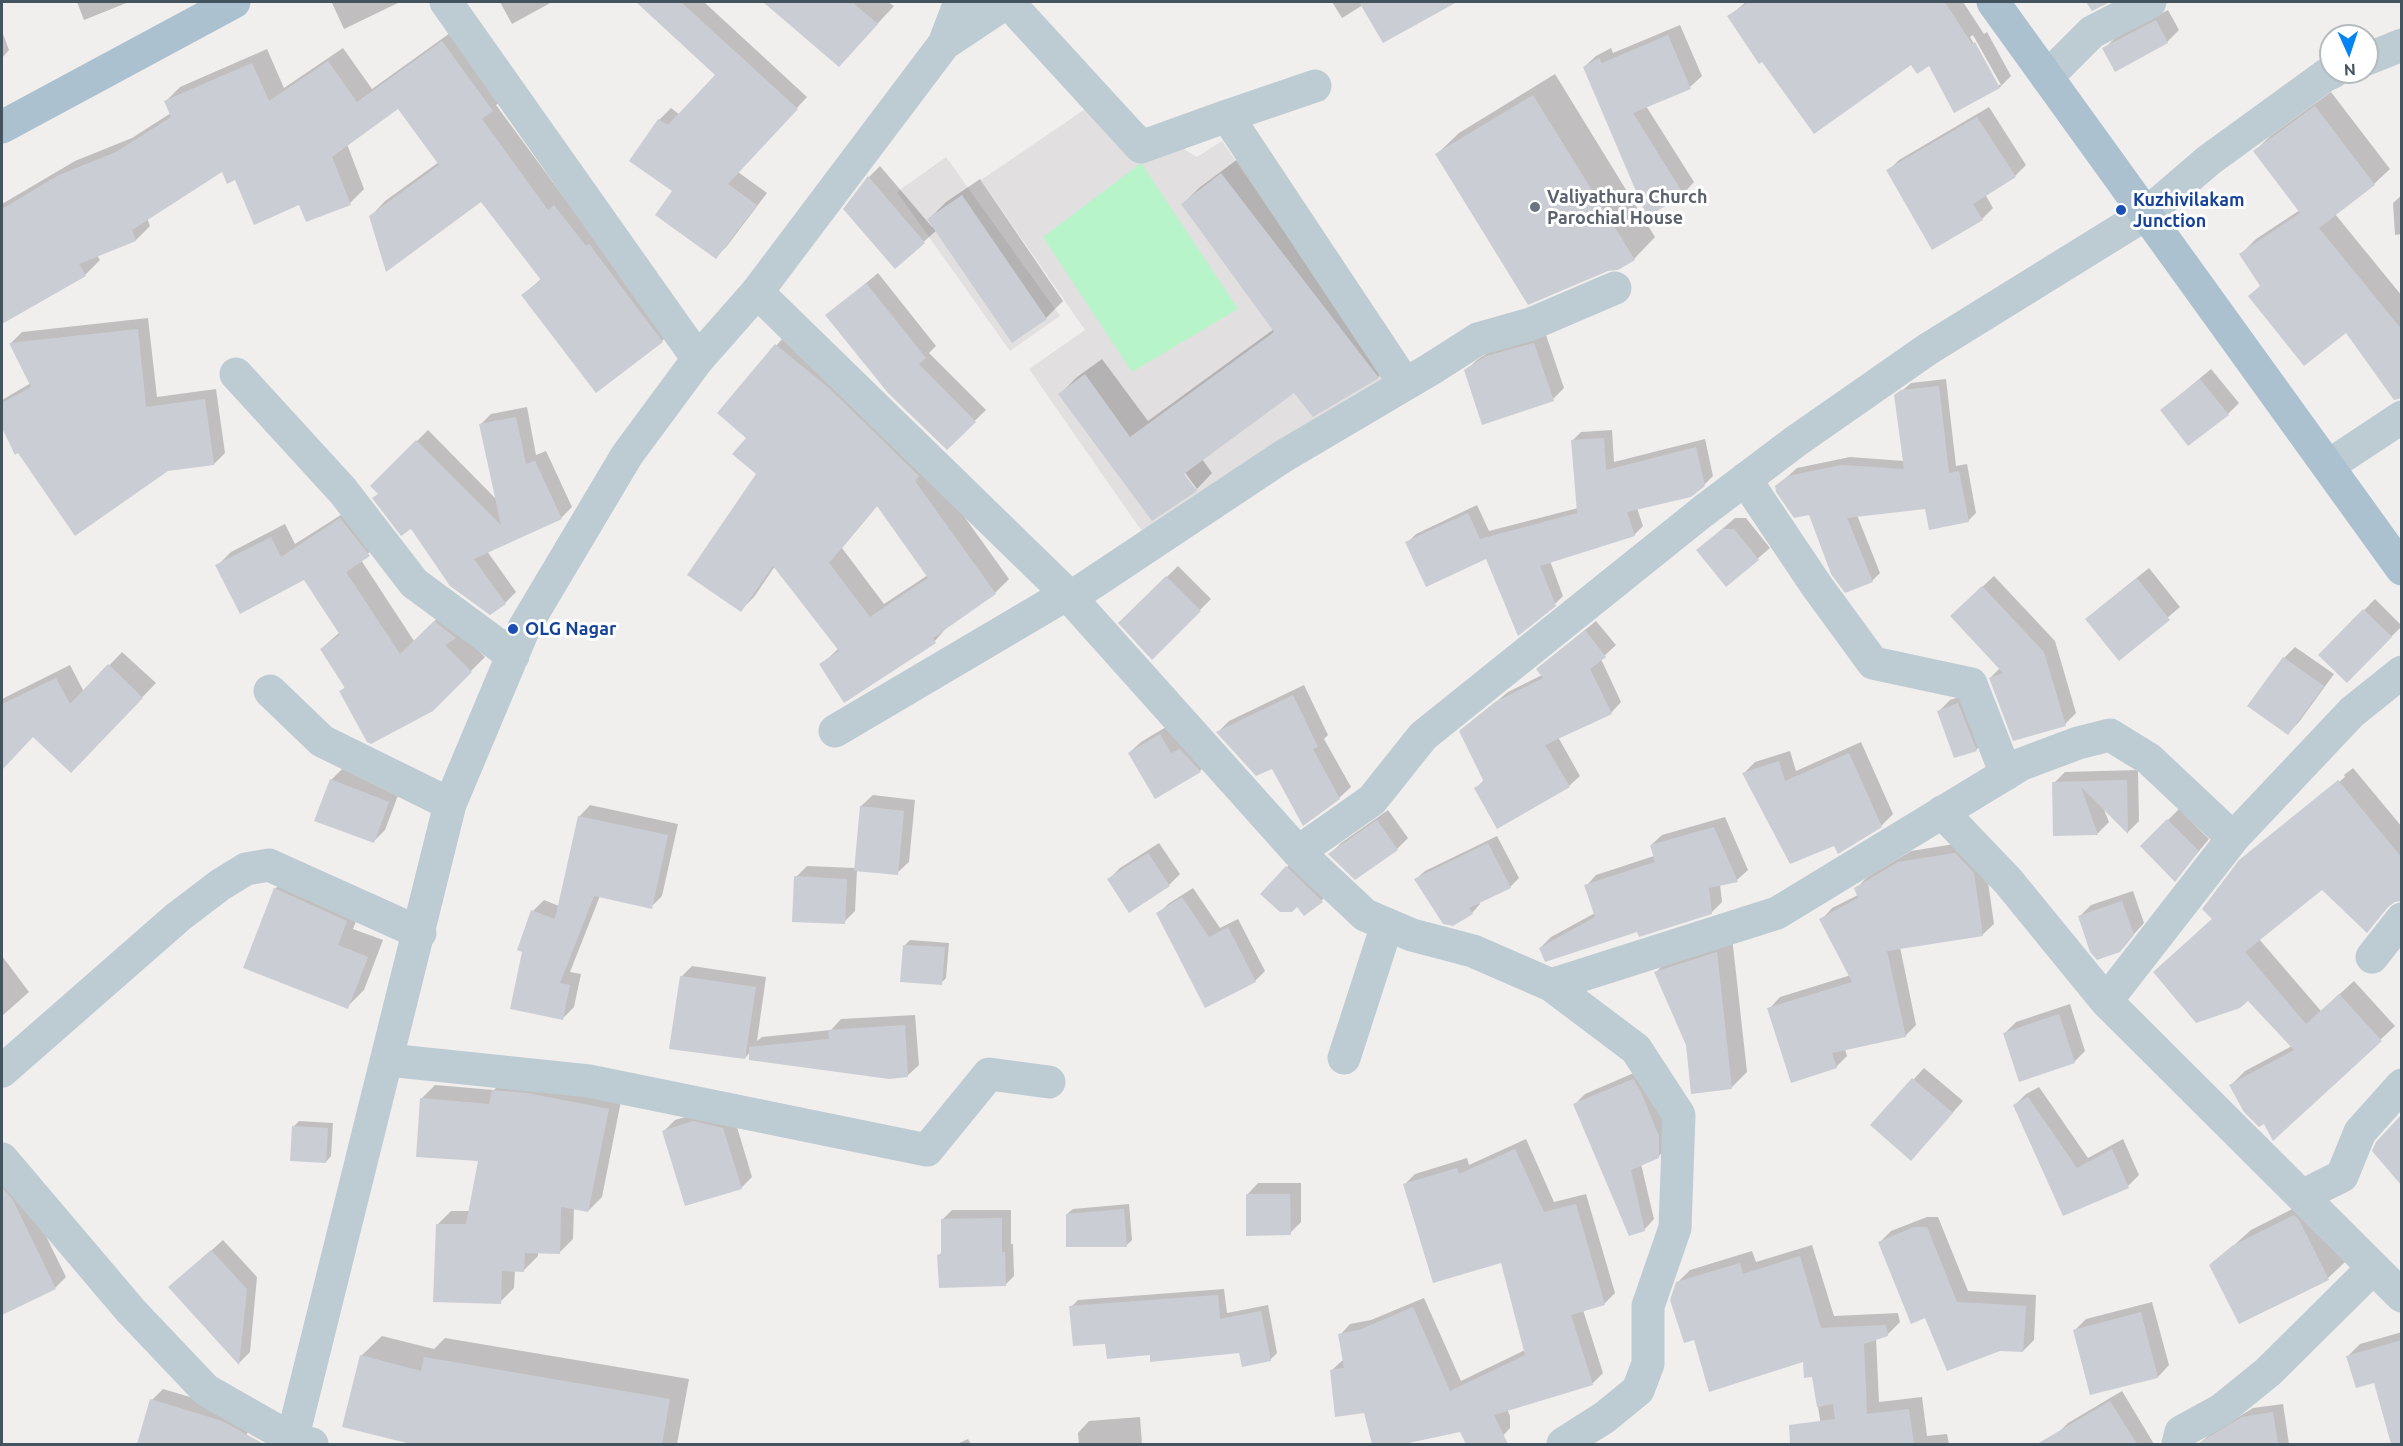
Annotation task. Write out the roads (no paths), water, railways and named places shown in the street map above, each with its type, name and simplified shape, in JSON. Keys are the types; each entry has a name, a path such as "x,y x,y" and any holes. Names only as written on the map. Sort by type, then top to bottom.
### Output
{"main road":[{"path":"2,128 234,2"},
{"path":"1993,2 2402,569"}],"street":[{"path":"446,2 698,359"},
{"path":"2,1159 131,1311 206,1390 298,1442 450,804 524,628 627,455 698,359 757,292 944,44 960,2"},
{"path":"944,44 1007,2 1141,147 1315,86"},
{"path":"2047,76 2092,32 2150,2"},
{"path":"2379,54 2402,45"},
{"path":"1298,852 1372,800 1423,736 1745,479 1928,349 2146,214 2209,160 2319,80"},
{"path":"1227,116 1404,384"},
{"path":"835,731 1069,596 1282,457 1478,339 1531,324 1615,288"},
{"path":"757,292 1069,596 1298,852 1365,915 1412,935 1473,951 1551,985 1636,1049 1679,1115 1675,1228 1648,1306 1648,1364 1638,1390 1605,1417 1563,1444"},
{"path":"236,374 343,492 414,583 513,656"},
{"path":"2328,466 2402,417"},
{"path":"1745,479 1816,585 1873,663 1971,684 2007,774"},
{"path":"2106,1001 2233,838 2352,712 2402,672"},
{"path":"270,691 322,741 450,804"},
{"path":"1551,985 1777,913 2022,764 2110,735 2149,759 2233,838"},
{"path":"1942,812 2008,881 2106,1001 2402,1296"},
{"path":"2,1071 178,917 220,885 246,869 268,865 420,933"},
{"path":"2372,957 2402,919"},
{"path":"1344,1058 1387,925"},
{"path":"388,1060 588,1081 927,1150 989,1074 1049,1082"},
{"path":"2302,1196 2342,1176 2360,1132 2402,1085"},
{"path":"2178,1444 2181,1432 2221,1410 2268,1372 2373,1268"}],"place":[{"name":"Valiyathura Church Parochial House","path":"1535,207"},
{"name":"Kuzhivilakam Junction","path":"2121,210"},
{"name":"OLG Nagar","path":"513,629"}]}
